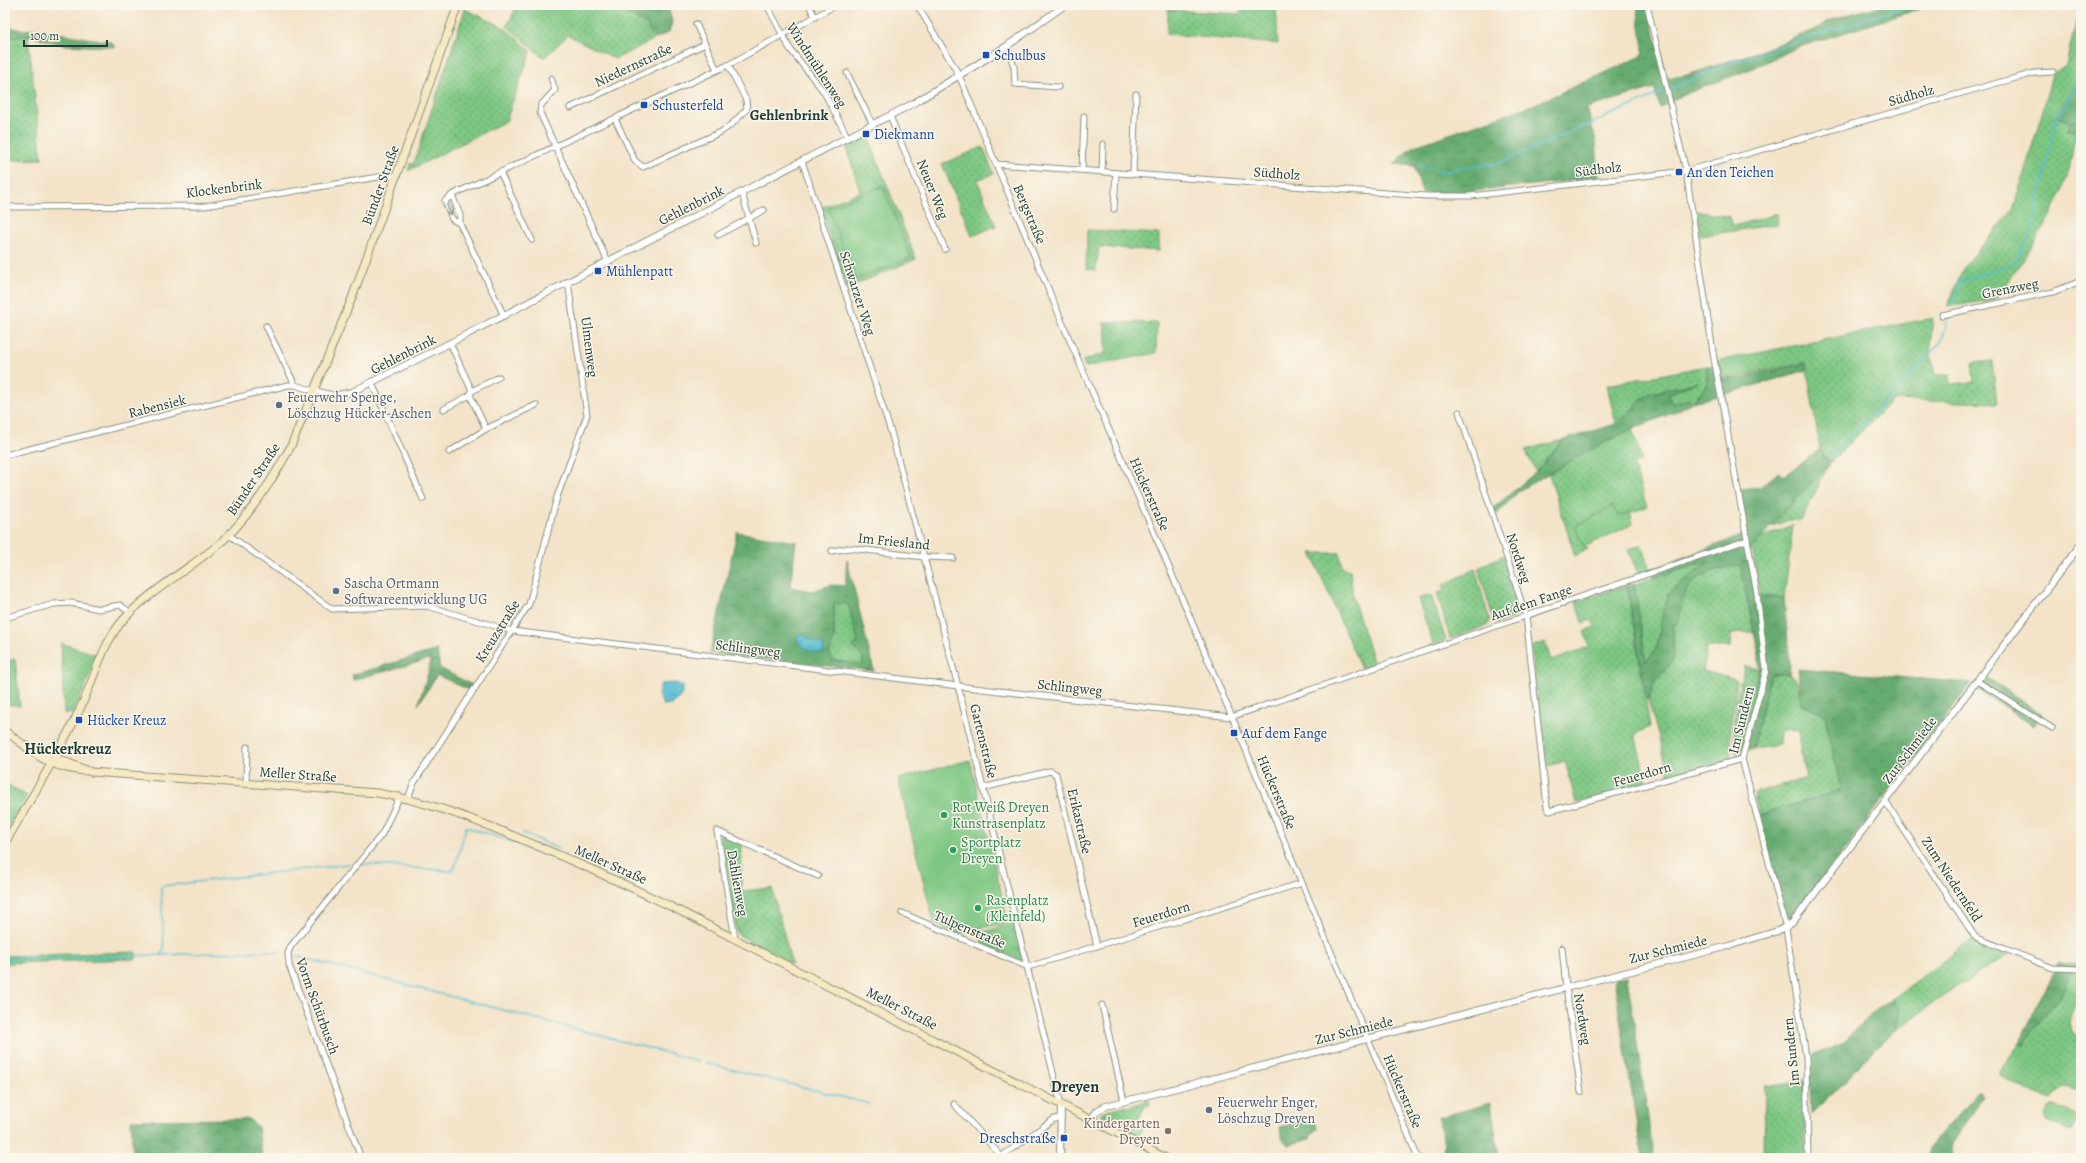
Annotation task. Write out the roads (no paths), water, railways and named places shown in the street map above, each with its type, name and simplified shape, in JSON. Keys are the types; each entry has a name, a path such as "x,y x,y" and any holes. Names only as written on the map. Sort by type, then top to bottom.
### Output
{"main road":[{"name":"Bünder Straße","path":"5,843 53,760 83,704 110,639 120,624 130,614 214,549 229,534 278,469 293,442 352,298 458,5"},
{"name":"Meller Straße","path":"5,731 24,745 53,760 91,772 356,791 400,796 470,818 592,869 668,905 1166,1158"}],"street":[{"name":"Windmühlenweg","path":"767,5 782,36 798,60 824,92 848,138"},
{"path":"809,5 815,18"},
{"path":"460,224 452,219 445,201 452,195 728,65 836,5"},
{"name":"Bergstraße","path":"916,5 958,73 1112,437"},
{"name":"Gehlenbrink","path":"314,391 328,396 340,395 372,383 504,316 890,116 959,77 1008,46 1065,5"},
{"path":"1647,5 1686,171"},
{"path":"696,24 717,70"},
{"name":"Niedernstraße","path":"570,108 705,44"},
{"path":"1008,46 1014,67 1015,84 1058,87"},
{"path":"615,118 634,161 643,167 714,135 732,124 746,109 746,100 728,65"},
{"name":"Südholz","path":"996,164 1434,196 1471,196 1686,171 2034,73 2053,72"},
{"path":"847,73 873,125"},
{"path":"551,78 555,90 546,99 539,110 608,262"},
{"path":"1133,174 1136,94"},
{"name":"Neuer Weg","path":"890,116 945,249"},
{"path":"1082,170 1084,116"},
{"path":"1102,172 1104,144"},
{"name":"Schwarzer Weg","path":"802,161 891,432"},
{"name":"Im Sundern","path":"1686,171 1714,358 1758,594 1766,670 1742,759 1786,928 1806,1057 1808,1158"},
{"path":"500,172 532,240"},
{"path":"1114,209 1116,173"},
{"name":"Klockenbrink","path":"5,206 204,206 384,176 397,176"},
{"path":"742,193 756,243"},
{"path":"452,195 460,216 460,224 504,316"},
{"path":"718,235 764,210"},
{"name":"Grenzweg","path":"1942,315 2053,292 2081,281"},
{"name":"Ulmenweg","path":"568,282 587,415"},
{"path":"266,326 295,385"},
{"path":"450,343 486,430"},
{"path":"444,409 499,377"},
{"path":"372,383 423,499"},
{"name":"Rabensiek","path":"5,455 288,385 295,385 314,391"},
{"path":"449,452 486,430 536,405"},
{"name":"Nordweg","path":"1459,412 1526,616 1549,811"},
{"name":"Kreuzstraße","path":"408,798 414,783 529,604 557,497 587,415"},
{"name":"Gartenstraße","path":"891,432 984,788 1061,1105"},
{"name":"Hückerstraße","path":"1112,437 1369,1039 1418,1158"},
{"name":"Schlingweg","path":"229,534 332,609 428,606 512,631 958,686 1231,717"},
{"name":"Auf dem Fange","path":"1231,717 1747,540"},
{"name":"Zur Schmiede","path":"1090,1120 1102,1108 1124,1101 1725,947 1786,928 1799,914 2081,544"},
{"name":"Im Friesland","path":"832,551 849,548 924,557 953,558"},
{"path":"5,618 44,607 71,603 99,609 120,605 130,614"},
{"path":"1977,681 2052,728"},
{"path":"246,784 247,747"},
{"name":"Feuerdorn","path":"1549,811 1554,811 1742,759"},
{"name":"Erikastraße","path":"984,788 1050,771 1056,774 1097,946"},
{"name":"Vorm Schürbusch","path":"361,1158 289,965 288,953 291,946 382,834 400,796"},
{"name":"Zum Niedernfeld","path":"1885,801 1975,937 2053,968 2081,970"},
{"name":"Dahlienweg","path":"735,939 717,831 818,876"},
{"name":"Feuerdorn","path":"1028,967 1302,883"},
{"name":"Tulpenstraße","path":"902,913 1028,967"},
{"name":"Nordweg","path":"1562,948 1566,987 1582,1092"},
{"path":"1102,1006 1124,1101"},
{"path":"954,1104 1000,1157 1054,1119 1060,1118"},
{"path":"1060,1158 1061,1105"}],"water":[{"path":"799,634 823,645 824,653 812,652 806,649 797,640"},
{"path":"676,683 684,687 681,696 671,705 663,705 658,694 661,684"}],"waterway":[{"path":"1419,166 1449,172 1455,168 1497,164 1730,63 1909,5"},
{"path":"1953,304 1960,282 2014,263 2031,233 2057,117 2081,78"},
{"path":"1833,455 1942,341 1947,321"},
{"path":"363,864 451,871 455,867 466,827 517,843"},
{"path":"523,833 559,849"},
{"path":"5,959 161,955 164,949 161,888 163,886 349,864"},
{"path":"161,955 269,951 281,953"},
{"path":"296,956 698,1061"},
{"path":"706,1063 870,1104"}],"place":[{"name":"Schulbus","path":"986,55"},
{"name":"Schusterfeld","path":"644,105"},
{"name":"Diekmann","path":"866,134"},
{"name":"An den Teichen","path":"1679,172"},
{"name":"Mühlenpatt","path":"598,271"},
{"name":"Feuerwehr Spenge, Löschzug Hücker-Aschen","path":"279,405"},
{"name":"Sascha Ortmann Softwareentwicklung UG","path":"336,591"},
{"name":"Hücker Kreuz","path":"79,720"},
{"name":"Auf dem Fange","path":"1234,733"},
{"name":"Rot Weiß Dreyen Kunstrasenplatz","path":"944,815"},
{"name":"Sportplatz Dreyen","path":"953,850"},
{"name":"Rasenplatz (Kleinfeld)","path":"978,908"},
{"name":"Feuerwehr Enger, Löschzug Dreyen","path":"1209,1110"},
{"name":"Kindergarten Dreyen","path":"1168,1131"},
{"name":"Dreschstraße","path":"1064,1138"}],"district":[{"name":"Gehlenbrink","path":"789,115"},
{"name":"Hückerkreuz","path":"68,748"},
{"name":"Dreyen","path":"1075,1086"}]}
